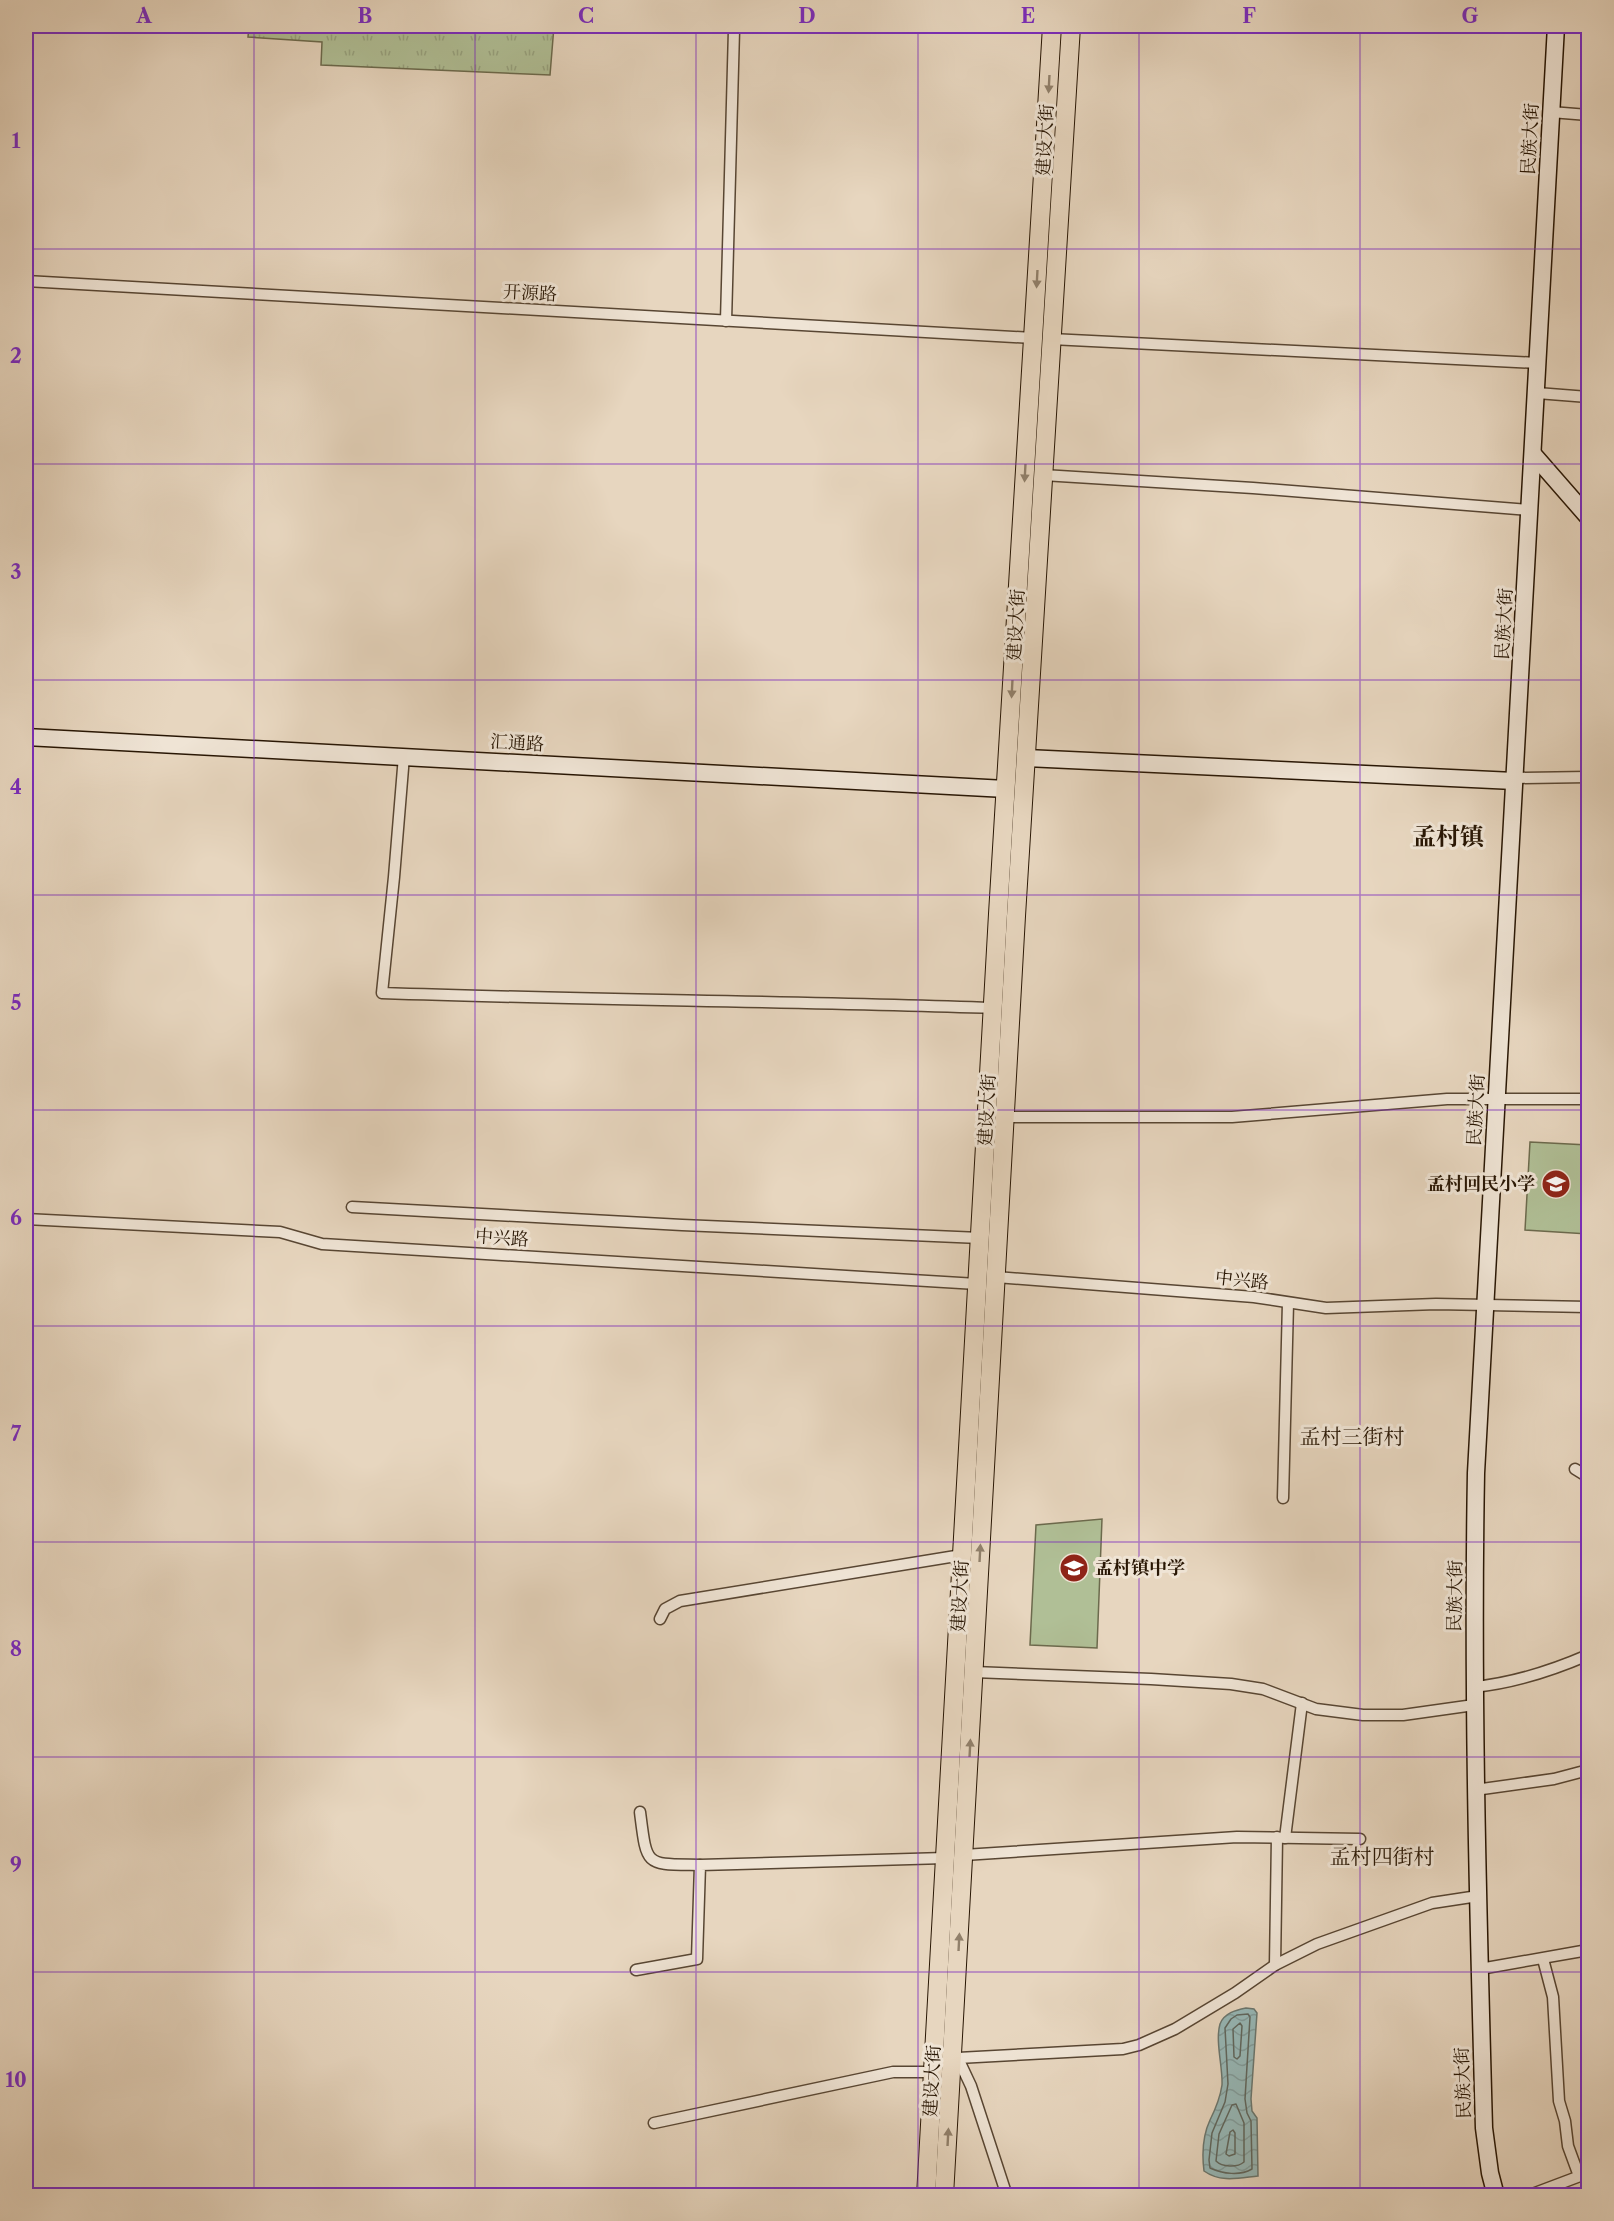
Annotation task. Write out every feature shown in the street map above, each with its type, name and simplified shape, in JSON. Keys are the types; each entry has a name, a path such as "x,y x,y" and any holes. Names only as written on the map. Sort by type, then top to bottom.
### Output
{"main road":[{"name":"建设大街","path":"944,2196 955,2052 996,1276 1043,475 1042,339 1052,26"},
{"name":"建设大街","path":"926,2196 1006,789 1042,339 1071,26"},
{"name":"民族大街","path":"1496,2196 1490,2173 1484,2128 1475,1790 1476,1473 1556,26"},
{"path":"1533,454 1588,518"},
{"name":"汇通路","path":"26,737 1006,789"},
{"path":"1026,758 1514,780"}],"street":[{"path":"726,321 734,30 736,26"},
{"path":"1551,112 1588,115"},
{"name":"开源路","path":"26,281 1042,339 1538,363"},
{"path":"1537,393 1588,397"},
{"path":"1043,475 1252,488 1530,510"},
{"path":"404,756 382,993 993,1008"},
{"path":"1514,780 1588,777"},
{"path":"1005,1117 1232,1117 1447,1099 1588,1099"},
{"path":"352,1207 980,1238"},
{"name":"中兴路","path":"26,1219 280,1232 322,1244 977,1284"},
{"name":"中兴路","path":"996,1276 1254,1297 1326,1308 1436,1304 1588,1307"},
{"path":"1283,1498 1287,1303"},
{"path":"1575,1469 1588,1478"},
{"path":"660,1619 665,1609 680,1601 962,1555"},
{"path":"1474,1687 1494,1685 1535,1675 1588,1655"},
{"path":"974,1672 1151,1678 1231,1684 1263,1689 1316,1709 1383,1716 1474,1705"},
{"path":"1275,1965 1281,1838 1302,1703"},
{"path":"1475,1790 1554,1779 1588,1770"},
{"path":"640,1812 645,1852 653,1861 661,1865 945,1858"},
{"path":"964,1855 1237,1837 1360,1839"},
{"path":"636,1970 697,1959 700,1865"},
{"path":"1007,2196 971,2086 955,2052 1123,2049 1139,2045 1175,2029 1236,1993 1275,1965 1317,1944 1432,1903 1478,1896"},
{"path":"1480,1969 1588,1950"},
{"path":"1527,2196 1584,2175 1568,2146 1565,2121 1558,2101 1553,1997 1544,1959"},
{"path":"654,2123 893,2072 933,2072"}],"green space":[{"path":"249,26 554,26 550,75 321,65 322,42 248,37"},
{"path":"1530,1142 1588,1145 1588,1234 1525,1230"},
{"path":"1102,1519 1097,1648 1030,1645 1036,1525"}],"water":[{"path":"1246,2008 1254,2009 1257,2013 1251,2099 1252,2111 1257,2118 1258,2176 1217,2177 1204,2171 1203,2158 1206,2132 1218,2103 1222,2085 1218,2038 1220,2024 1227,2015"}],"place":[{"name":"孟村回民小学","path":"1556,1184"},
{"name":"孟村镇中学","path":"1074,1568"}],"district":[{"name":"孟村镇","path":"1448,836"},
{"name":"孟村三街村","path":"1352,1436"},
{"name":"孟村四街村","path":"1382,1856"}]}
